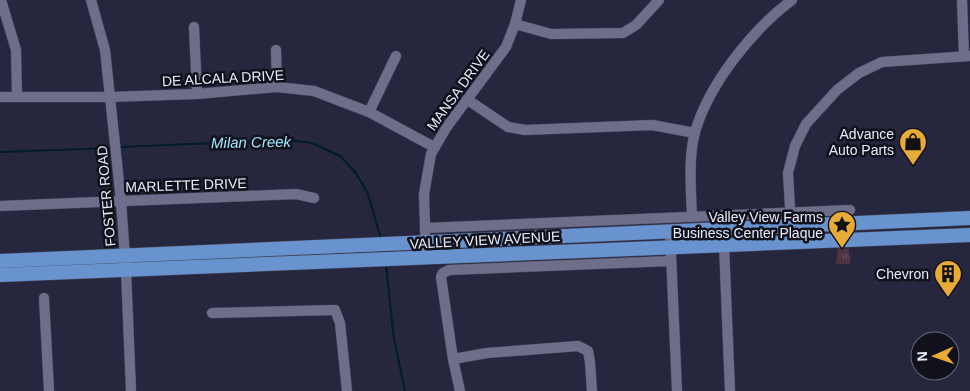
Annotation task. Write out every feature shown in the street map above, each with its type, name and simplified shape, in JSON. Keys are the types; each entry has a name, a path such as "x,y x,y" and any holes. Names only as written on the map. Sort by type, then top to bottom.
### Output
{"main road":[{"name":"VALLEY VIEW AVENUE","path":"0,275 125,263 383,244 670,231 790,220 970,218"},
{"name":"VALLEY VIEW AVENUE","path":"0,261 125,263 671,254 724,244 970,235"}],"street":[{"name":"FOSTER ROAD","path":"91,0 105,50 121,201 131,391"},
{"name":"MANSA DRIVE","path":"426,257 425,180 434,147 506,47 515,24 521,0"},
{"path":"515,24 551,34 624,33 636,25 659,0"},
{"path":"692,217 691,164 695,133 707,102 717,82 740,51 792,0"},
{"path":"792,242 788,173 795,146 806,124 837,90 859,73 882,62 967,56 962,0"},
{"path":"1,5 16,50 17,96"},
{"path":"194,27 197,94"},
{"path":"276,50 277,87"},
{"path":"369,112 396,56"},
{"name":"DE ALCALA DRIVE","path":"0,97 110,97 197,94 277,87 314,92 369,112 434,147"},
{"path":"468,100 508,127 525,130 652,125 695,133"},
{"name":"MARLETTE DRIVE","path":"0,206 296,194 314,198"},
{"name":"VALLEY VIEW AVENUE","path":"425,228 692,217 790,220 850,210"},
{"path":"670,231 677,391"},
{"path":"724,244 730,391"},
{"name":"VALLEY VIEW AVENUE","path":"452,359 441,277 443,272 449,270 671,254"},
{"path":"44,298 49,391"},
{"path":"212,313 335,310 340,323 347,391"},
{"path":"460,391 452,359 487,353 578,346 588,351 592,391"}],"green space":[{"path":"838,248 849,249 850,264 836,264"}],"waterway":[{"name":"Milan Creek","path":"120,147 288,140 312,143 340,156 356,173 368,194 381,239"},
{"name":"Milan Creek","path":"0,152 113,148"},
{"name":"Milan Creek","path":"386,265 394,339 405,391"}],"place":[{"name":"Advance Auto Parts","path":"913,166"},
{"name":"Valley View Farms Business Center Plaque","path":"842,249"},
{"name":"Chevron","path":"948,298"}]}
